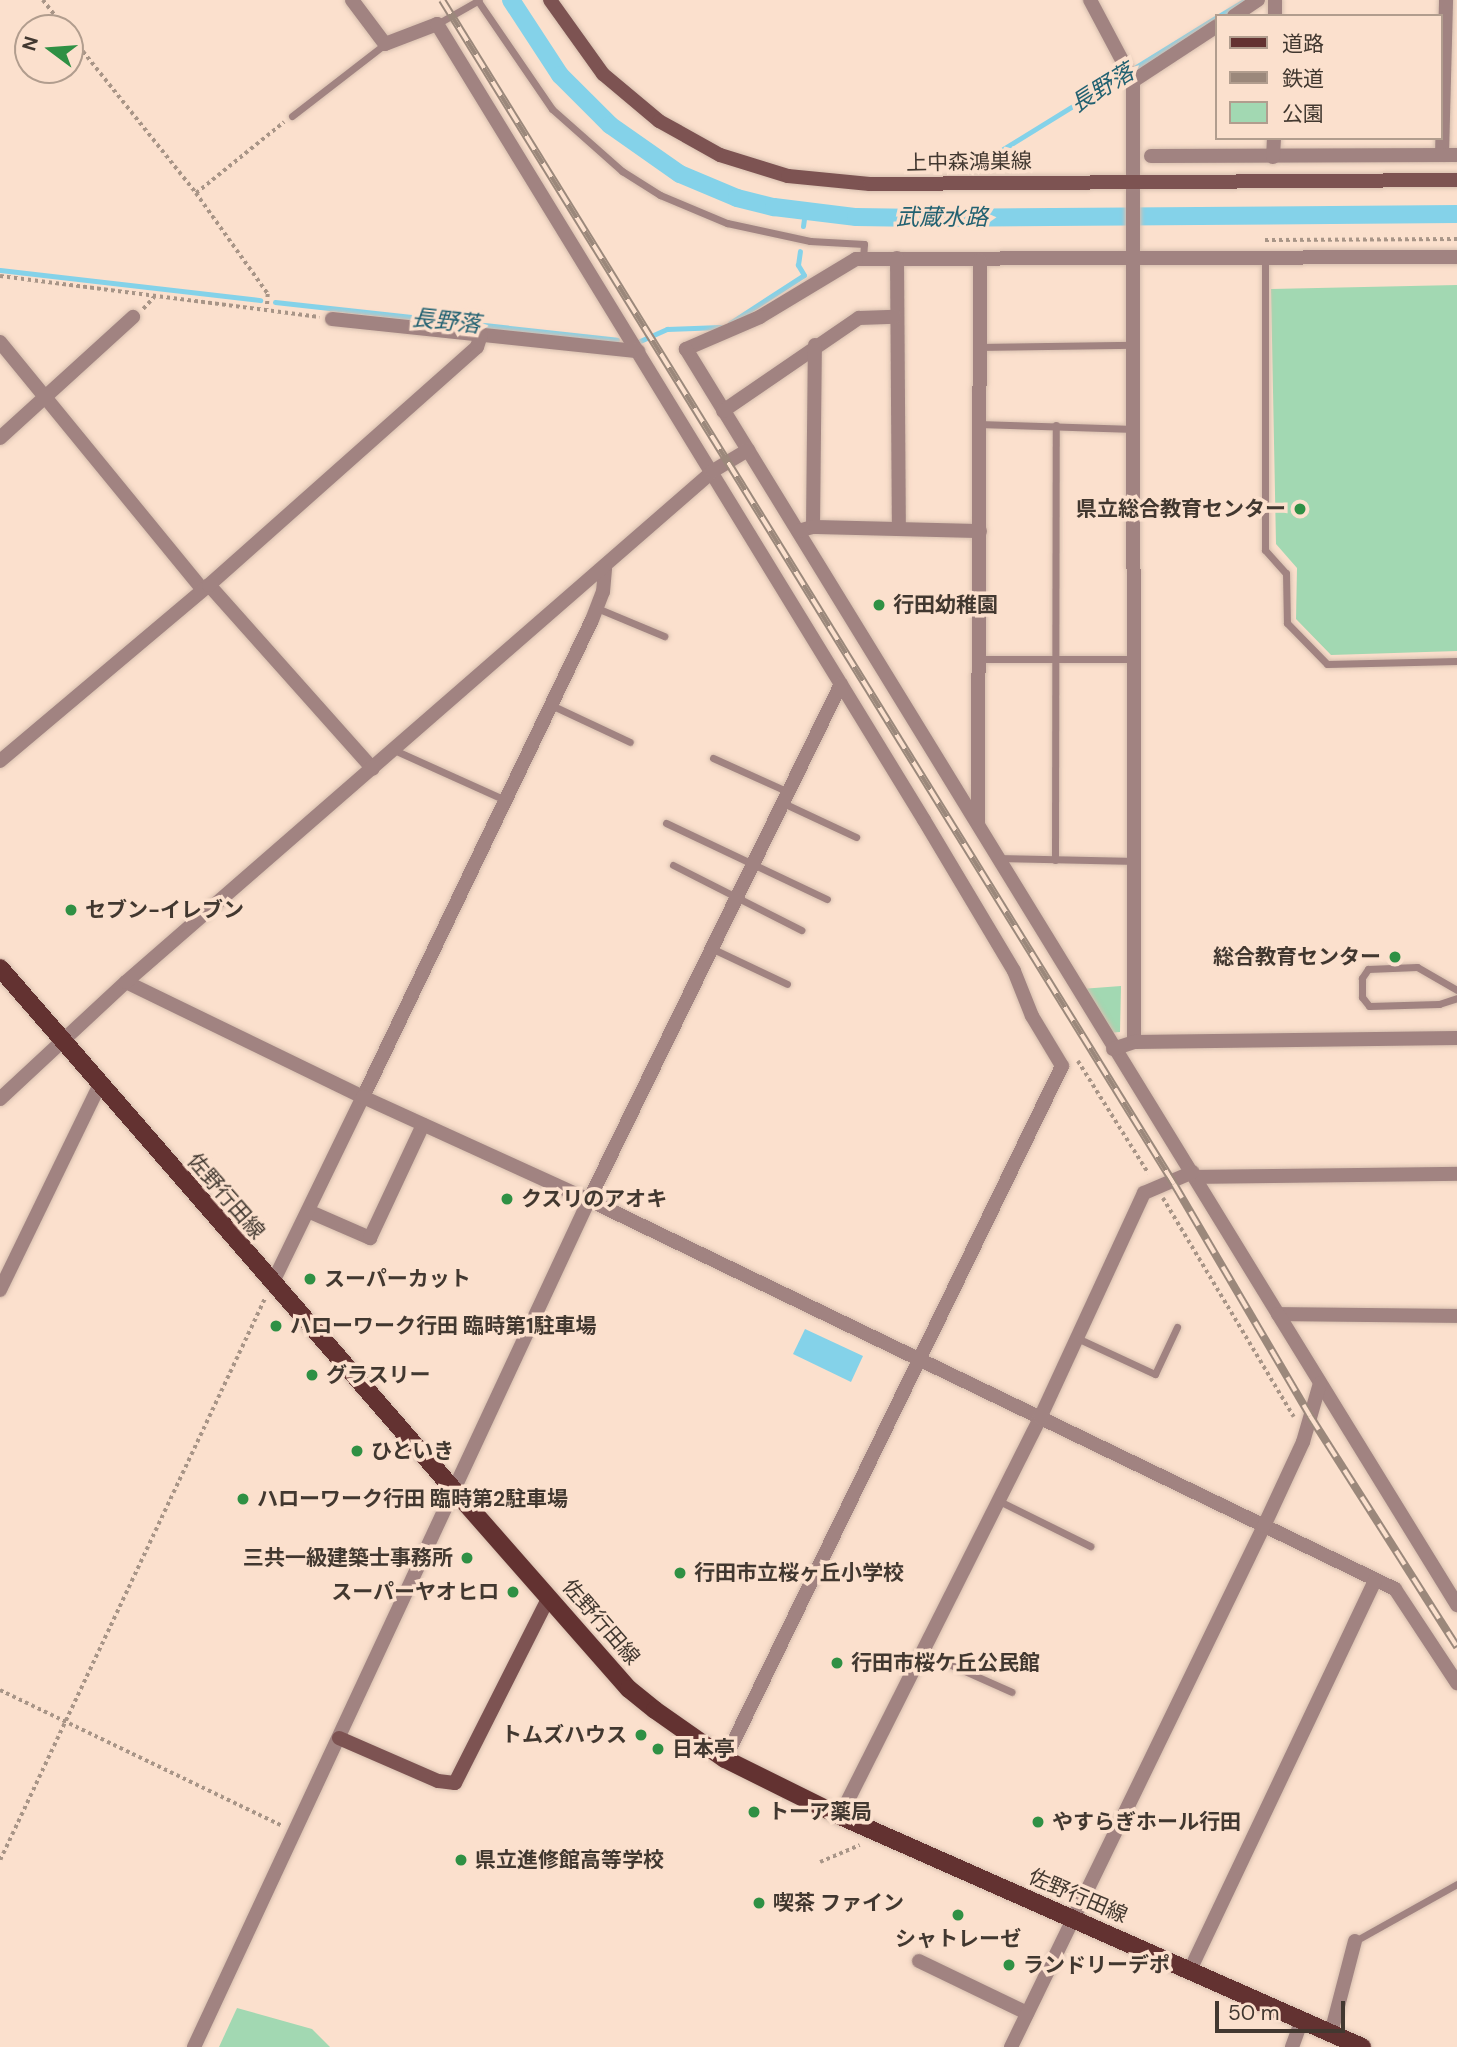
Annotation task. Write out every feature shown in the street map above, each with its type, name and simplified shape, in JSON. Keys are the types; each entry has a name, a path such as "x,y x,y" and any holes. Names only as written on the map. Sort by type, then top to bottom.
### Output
{"main road":[{"name":"上中森鴻巣線","path":"550,0 577,43 629,99 684,136 760,170 825,182 870,184 1457,180"},
{"name":"佐野行田線","path":"0,968 272,1284 629,1689 725,1759 840,1816 1191,1968 1362,2047"},
{"path":"339,1738 438,1781 455,1783 549,1597"}],"street":[{"path":"352,0 385,44 437,24 713,471 1014,971 1032,1016 1062,1066 725,1759"},
{"path":"1090,0 1131,77 1133,260 1130,429 1137,861 1135,1042"},
{"path":"1237,14 1258,0"},
{"path":"1151,156 1450,155 1446,0"},
{"path":"1131,77 1216,27"},
{"path":"1273,157 1274,140"},
{"path":"1457,257 1133,260 863,258 848,261 760,317 686,349 1001,858 1114,1049 1195,1175 1457,1605"},
{"path":"897,258 895,317 899,529"},
{"path":"978,824 982,424 980,260"},
{"path":"0,438 133,317"},
{"path":"723,411 815,345 859,318 895,317"},
{"path":"332,319 638,351"},
{"path":"0,761 206,588 477,346 481,335"},
{"path":"0,342 206,588 373,769"},
{"path":"813,527 815,345"},
{"path":"0,1099 65,1042 126,982 605,568 713,471 748,450"},
{"path":"798,531 813,527 980,531"},
{"path":"272,1284 596,608 605,568"},
{"path":"194,2047 589,1200 734,897 841,684"},
{"path":"126,982 363,1097 589,1200 1395,1589 1457,1683"},
{"path":"1114,1049 1135,1042 1457,1038"},
{"path":"0,1290 100,1084"},
{"path":"308,1211 370,1238 424,1125"},
{"path":"840,1816 1040,1418 1144,1193 1195,1175 1457,1174"},
{"path":"1278,1314 1457,1316"},
{"path":"1010,2047 1264,1526 1303,1441 1320,1383"},
{"path":"1191,1968 1375,1580"},
{"path":"1331,2033 1355,1941"},
{"path":"919,1961 1027,2013"},
{"path":"1292,2047 1302,2019"}],"lane":[{"path":"437,24 478,0 552,109 622,171 660,195 727,223 810,241 864,244 863,258"},
{"path":"292,116 385,44"},
{"path":"1265,257 1265,550 1286,573 1287,623 1327,664 1457,661"},
{"path":"981,346 1132,345"},
{"path":"982,424 1130,429"},
{"path":"1055,860 1056,425"},
{"path":"596,608 664,636"},
{"path":"979,659 1134,659"},
{"path":"550,705 630,742"},
{"path":"394,750 505,800"},
{"path":"713,758 856,837"},
{"path":"666,824 827,899"},
{"path":"1001,858 1137,861"},
{"path":"673,865 801,930"},
{"path":"710,948 787,984"},
{"path":"1457,990 1417,967 1368,969 1362,978 1362,997 1369,1006 1439,1004 1457,998"},
{"path":"1077,1338 1155,1374 1177,1327"},
{"path":"999,1501 1090,1546"},
{"path":"922,1652 1012,1692"},
{"path":"1355,1941 1457,1884"}],"path":[{"path":"43,0 54,14"},
{"path":"84,52 195,193 268,295 267,309"},
{"path":"195,193 292,116"},
{"path":"1254,240 1457,239"},
{"path":"0,276 332,319"},
{"path":"1071,1051 1149,1174"},
{"path":"1160,1194 1300,1426"},
{"path":"0,1860 272,1284"},
{"path":"0,1690 293,1831"},
{"path":"820,1862 881,1836"}],"green space":[{"path":"1457,285 1457,651 1331,655 1296,619 1297,568 1276,544 1271,289"},
{"path":"1121,986 1120,1032 1109,1033 1081,989"},
{"path":"237,2008 312,2029 330,2047 219,2047"}],"water":[{"path":"805,1329 863,1356 851,1382 793,1354"}],"waterway":[{"name":"武蔵水路","path":"511,0 560,75 610,125 680,174 737,198 774,207 856,217 923,218 1457,214"},
{"name":"長野落","path":"1222,14 1246,0"},
{"name":"長野落","path":"987,159 1216,18"},
{"path":"803,226 805,212"},
{"name":"長野落","path":"730,323 804,275 798,265 800,251"},
{"name":"長野落","path":"0,270 260,300"},
{"name":"長野落","path":"275,302 617,340"},
{"name":"長野落","path":"640,341 667,329 721,327"}],"railway":[{"path":"442,0 1174,1184 1310,1416 1457,1647"}],"place":[{"name":"県立総合教育センター","path":"1300,509"},
{"name":"行田幼稚園","path":"879,605"},
{"name":"セブン-イレブン","path":"71,910"},
{"name":"総合教育センター","path":"1395,957"},
{"name":"クスリのアオキ","path":"507,1199"},
{"name":"スーパーカット","path":"310,1279"},
{"name":"ハローワーク行田 臨時第1駐車場","path":"276,1326"},
{"name":"グラスリー","path":"312,1375"},
{"name":"ひといき","path":"357,1451"},
{"name":"ハローワーク行田 臨時第2駐車場","path":"243,1499"},
{"name":"三共一級建築士事務所","path":"467,1558"},
{"name":"行田市立桜ヶ丘小学校","path":"680,1573"},
{"name":"スーパーヤオヒロ","path":"513,1592"},
{"name":"行田市桜ケ丘公民館","path":"837,1663"},
{"name":"トムズハウス","path":"641,1735"},
{"name":"日本亭","path":"658,1749"},
{"name":"トーア薬局","path":"754,1812"},
{"name":"やすらぎホール行田","path":"1038,1822"},
{"name":"県立進修館高等学校","path":"461,1860"},
{"name":"喫茶 ファイン","path":"759,1903"},
{"name":"シャトレーゼ","path":"958,1915"},
{"name":"ランドリーデポ","path":"1009,1965"}]}
